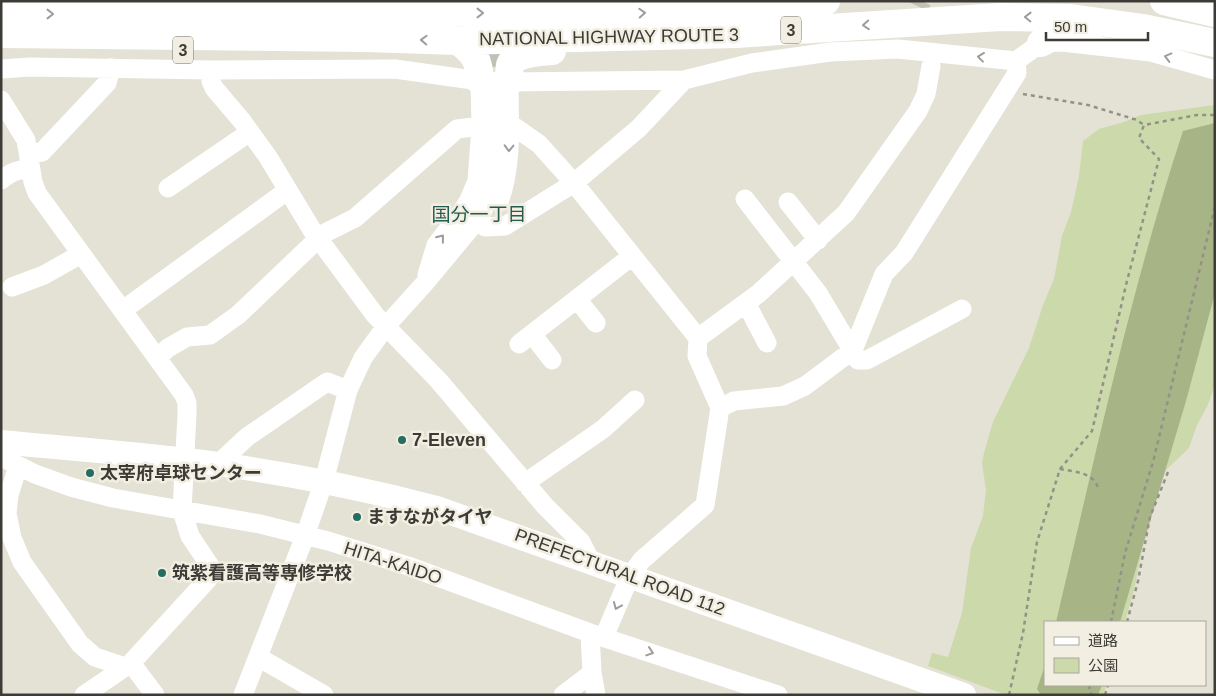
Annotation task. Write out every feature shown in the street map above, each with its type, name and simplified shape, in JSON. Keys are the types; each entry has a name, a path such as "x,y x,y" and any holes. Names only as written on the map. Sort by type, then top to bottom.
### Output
{"highway":[{"name":"3","path":"197,1 363,25"},
{"name":"NATIONAL HIGHWAY ROUTE 3","path":"1,34 363,25 626,14 826,1"},
{"path":"1165,1 1215,13"},
{"path":"1189,1 1215,29"},
{"name":"NATIONAL HIGHWAY ROUTE 3","path":"1,14 203,15 363,25 458,41 736,34 1000,17 1071,18 1143,28 1215,43"},
{"name":"3","path":"1,50 161,50 284,47 363,25"},
{"path":"1041,43 1058,34 1070,32 1143,28"},
{"path":"458,41 475,56 479,68 494,86 511,62 526,54 658,37"}],"main road":[{"name":"PREFECTURAL ROAD 112","path":"1,442 218,464 379,492 437,508 964,695"}],"street":[{"path":"1,70 30,67 211,70 395,69 494,86 684,80 752,63 901,43 1016,61 1041,43 1062,42 1151,52 1215,70"},
{"path":"720,408 734,402 783,396 805,386 853,350 884,274 904,253 1017,73 1016,61"},
{"path":"698,338 746,303 795,262 846,213 918,112 926,94 932,66"},
{"path":"1,180 11,172 20,170 42,152 107,83 111,68"},
{"path":"211,70 211,81 214,88 268,157 318,240 375,316 439,381 525,483 581,542 591,562"},
{"path":"485,227 505,226 574,183 639,128 684,80"},
{"path":"424,284 448,273 485,227 498,204 505,185 508,167 509,123 494,86"},
{"path":"424,284 436,245 462,211 475,189 479,172 481,126 494,86"},
{"path":"243,695 305,536 324,481 348,390 363,358 386,326 478,219 488,199 493,179 494,163 494,86"},
{"path":"1,100 26,140 37,193 184,395 187,403 186,460 182,511 190,536 210,566 210,575 128,665 84,695"},
{"path":"509,123 539,144 574,183 698,338 697,356 720,408 705,505 642,560 630,576 597,635 592,673 596,695"},
{"path":"157,358 168,348 187,337 210,335 238,316 323,234 355,218 457,129 481,126"},
{"path":"168,188 250,132"},
{"path":"123,310 288,190"},
{"path":"744,199 818,293 858,360 867,360 962,309"},
{"path":"788,202 818,240"},
{"path":"12,287 44,275 82,254"},
{"path":"552,360 526,339 577,299 635,259"},
{"path":"577,299 596,323"},
{"path":"746,303 767,343"},
{"path":"218,464 247,437 327,382 348,390"},
{"path":"525,483 603,429 635,400"},
{"name":"HITA-KAIDO","path":"1,457 35,474 96,494 260,524 328,541 408,566 597,635 778,695"},
{"path":"18,466 9,495 8,513 12,538 8,550 22,562 80,644 95,657 128,665 155,695"},
{"path":"258,657 324,695"},
{"path":"563,695 592,673"}],"path":[{"path":"1005,92 1088,105 1137,120 1144,125 1197,115 1215,115"},
{"path":"1009,695 1023,633 1037,542 1060,469 1092,431 1106,378 1126,285 1159,159 1139,138 1144,125"},
{"path":"1111,621 1125,553 1152,462 1215,206"},
{"path":"1060,469 1085,474 1098,485 1099,491"},
{"path":"1127,621 1138,581 1150,517 1168,472"}],"green space":[{"path":"1215,105 1215,385 1189,448 1166,470 1148,519 1135,586 1125,621 1044,621 1044,686 1106,686 1104,695 1006,695 928,666 932,653 948,657 962,613 971,548 983,516 986,490 982,463 984,453 993,422 1029,348 1054,279 1062,236 1071,212 1079,176 1083,141 1099,129 1141,115"},
{"path":"1215,123 1215,293 1186,401 1120,621 1056,621 1130,314 1146,253 1183,131"},
{"path":"1044,668 1044,686 1102,686 1098,695 1041,695 1037,689"}],"tunnel":[{"path":"907,32 922,1"},
{"path":"494,95 495,29"}],"place":[{"name":"7-Eleven","path":"402,440"},
{"name":"太宰府卓球センター","path":"90,473"},
{"name":"ますながタイヤ","path":"357,517"},
{"name":"筑紫看護高等専修学校","path":"162,573"}],"district":[{"name":"国分一丁目","path":"479,214"}]}
